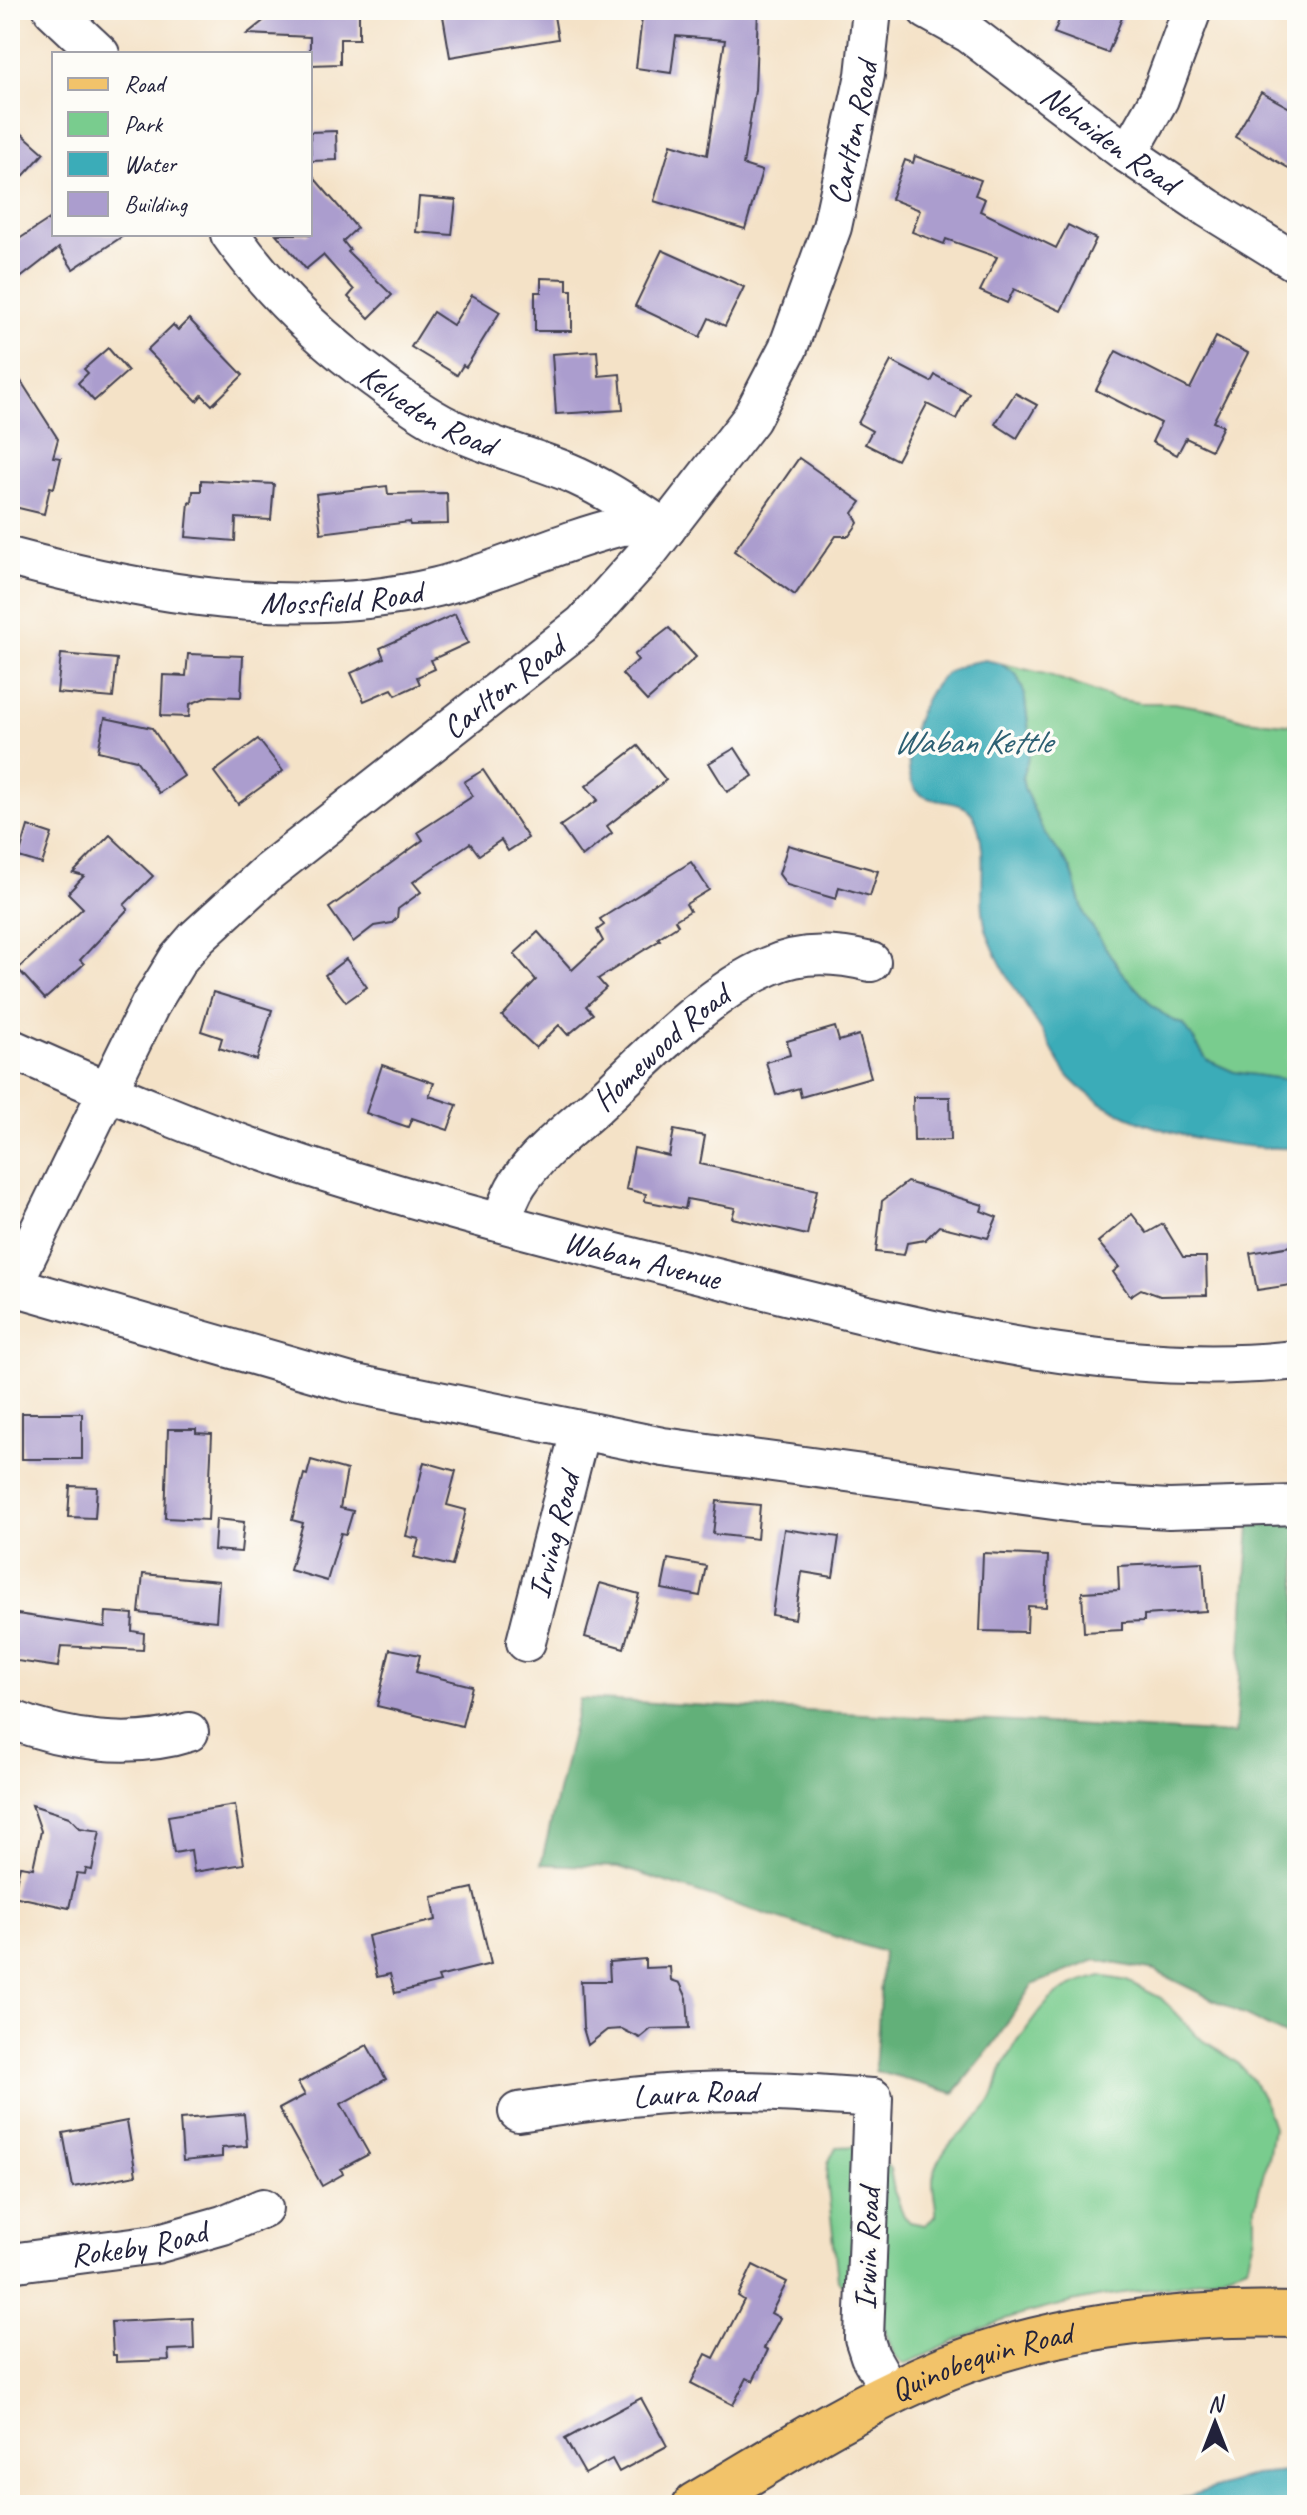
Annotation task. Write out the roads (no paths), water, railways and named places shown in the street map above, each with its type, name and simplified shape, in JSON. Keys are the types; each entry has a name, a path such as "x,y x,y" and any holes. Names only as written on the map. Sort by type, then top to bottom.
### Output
{"main road":[{"name":"Quinobequin Road","path":"695,2505 891,2393 966,2361 1060,2336 1186,2318 1297,2315"}],"street":[{"path":"53,10 98,52"},
{"name":"Carlton Road","path":"11,1287 160,986 178,959 207,926 268,872 583,624 621,584 751,419 775,377 797,327 832,227 865,75 872,10"},
{"name":"Nehoiden Road","path":"927,10 970,34 1128,154 1218,215 1297,263"},
{"path":"1128,154 1159,99 1192,10"},
{"name":"Kelveden Road","path":"232,236 293,311 407,403 451,429 570,473 666,529"},
{"name":"Mossfield Road","path":"10,557 101,580 177,594 243,601 333,601 394,595 448,584 622,526 649,525 666,529"},
{"name":"Homewood Road","path":"501,1222 517,1184 541,1157 671,1037 738,983 772,965 813,955 835,955 871,962"},
{"name":"Waban Avenue","path":"10,1048 179,1121 307,1166 501,1222 866,1315 999,1343 1088,1357 1167,1364 1297,1360"},
{"path":"11,1287 351,1383 708,1455 1041,1500 1169,1509 1297,1505"},
{"name":"Irving Road","path":"526,1642 580,1431"},
{"path":"10,1719 58,1734 92,1739 163,1740 189,1732"},
{"name":"Laura Road","path":"518,2112 620,2098 697,2092 873,2098"},
{"name":"Irwin Road","path":"873,2098 864,2338 870,2356 891,2393"},
{"name":"Rokeby Road","path":"10,2263 156,2244 223,2225 263,2208"}],"water":[{"name":"Waban Kettle","path":"985,660 999,663 1016,674 1024,692 1031,748 1022,777 1024,788 1043,831 1071,869 1085,916 1122,973 1152,1005 1168,1018 1184,1025 1207,1060 1234,1072 1282,1079 1297,1078 1297,1148 1239,1145 1145,1124 1091,1096 1061,1066 1008,977 989,937 983,912 981,843 974,817 961,806 934,800 918,792 910,773 910,744 914,729 933,687 951,671"},
{"path":"1297,2471 1297,2505 1161,2505 1254,2475"}]}
